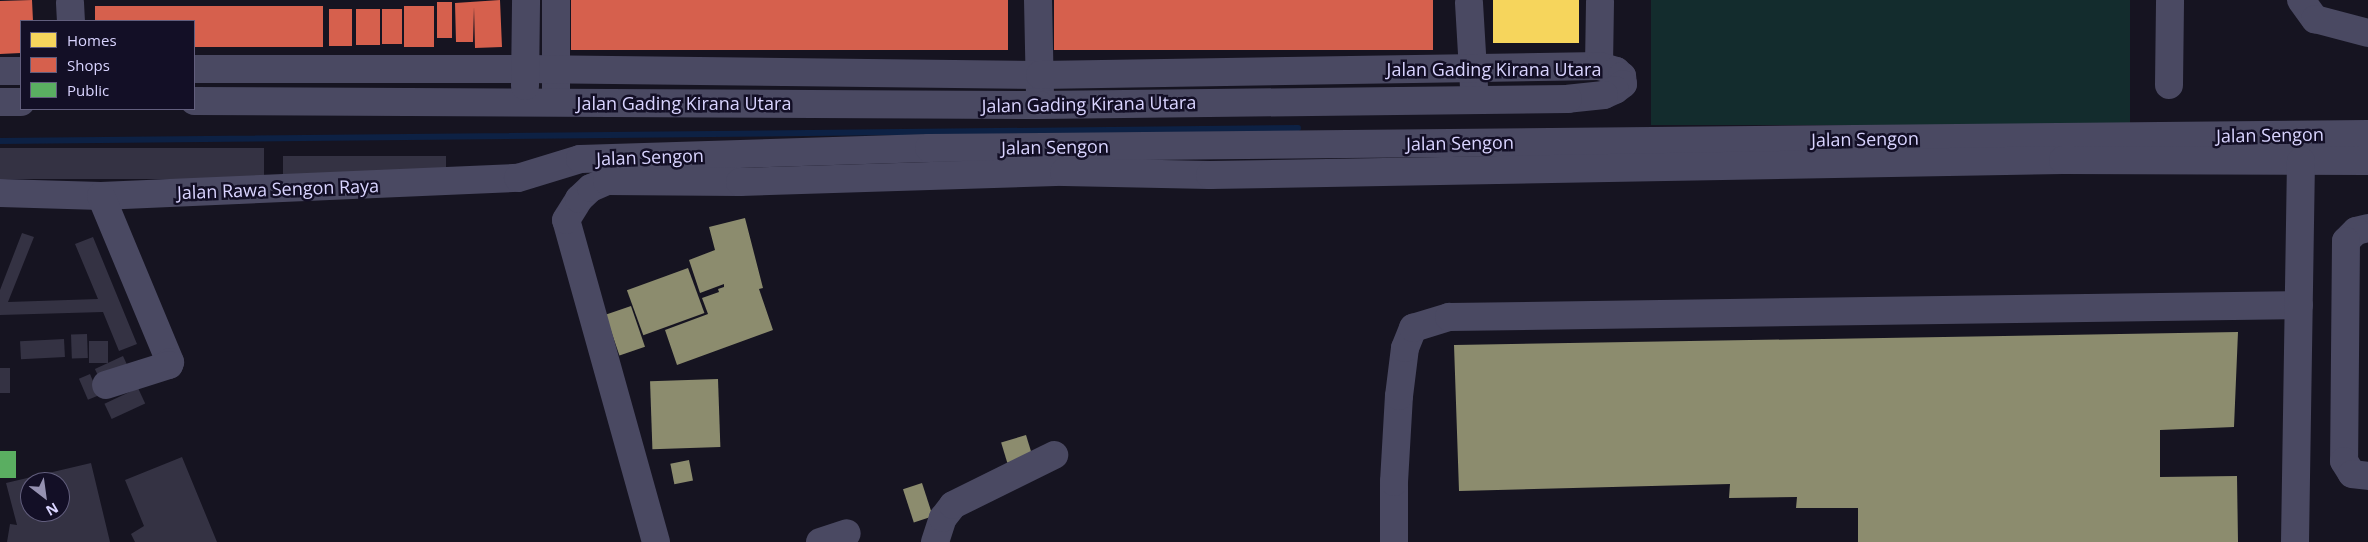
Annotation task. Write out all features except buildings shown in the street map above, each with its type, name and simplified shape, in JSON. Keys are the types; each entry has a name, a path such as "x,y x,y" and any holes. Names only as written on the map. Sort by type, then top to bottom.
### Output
{"street":[{"path":"525,102 526,0"},
{"path":"556,0 556,103"},
{"path":"1038,0 1040,105"},
{"path":"2169,85 2170,0"},
{"path":"2301,0 2315,19 2368,33"},
{"path":"1599,66 1600,2"},
{"path":"1469,3 1474,69 1474,99"},
{"name":"Jalan Gading Kirana Utara","path":"195,69 526,69 1040,76 1599,66 1616,70 1622,76 1623,84 1615,90 1590,97 1040,105 195,101"},
{"path":"0,71 20,71"},
{"path":"0,102 20,102"},
{"name":"Jalan Sengon","path":"552,167 580,159 929,148 2368,134"},
{"path":"656,542 566,220 579,199 591,188 607,181 740,182 1064,172 1210,175 2053,160 2368,161"},
{"path":"2295,542 2301,161"},
{"name":"Jalan Rawa Sengon Raya","path":"1,194 101,196 518,178 552,167"},
{"path":"101,196 170,362 169,365 106,385"},
{"path":"2368,228 2356,231 2346,241 2344,461 2352,474 2368,476"},
{"path":"1394,542 1394,473 1399,396 1405,348 1413,328 1449,317 2299,305"},
{"path":"934,542 943,518 953,505 1054,455"},
{"path":"820,542 848,534"}],"green space":[{"path":"1651,0 2130,0 2130,125 1651,125"}],"waterway":[{"path":"0,141 1298,128"}]}
